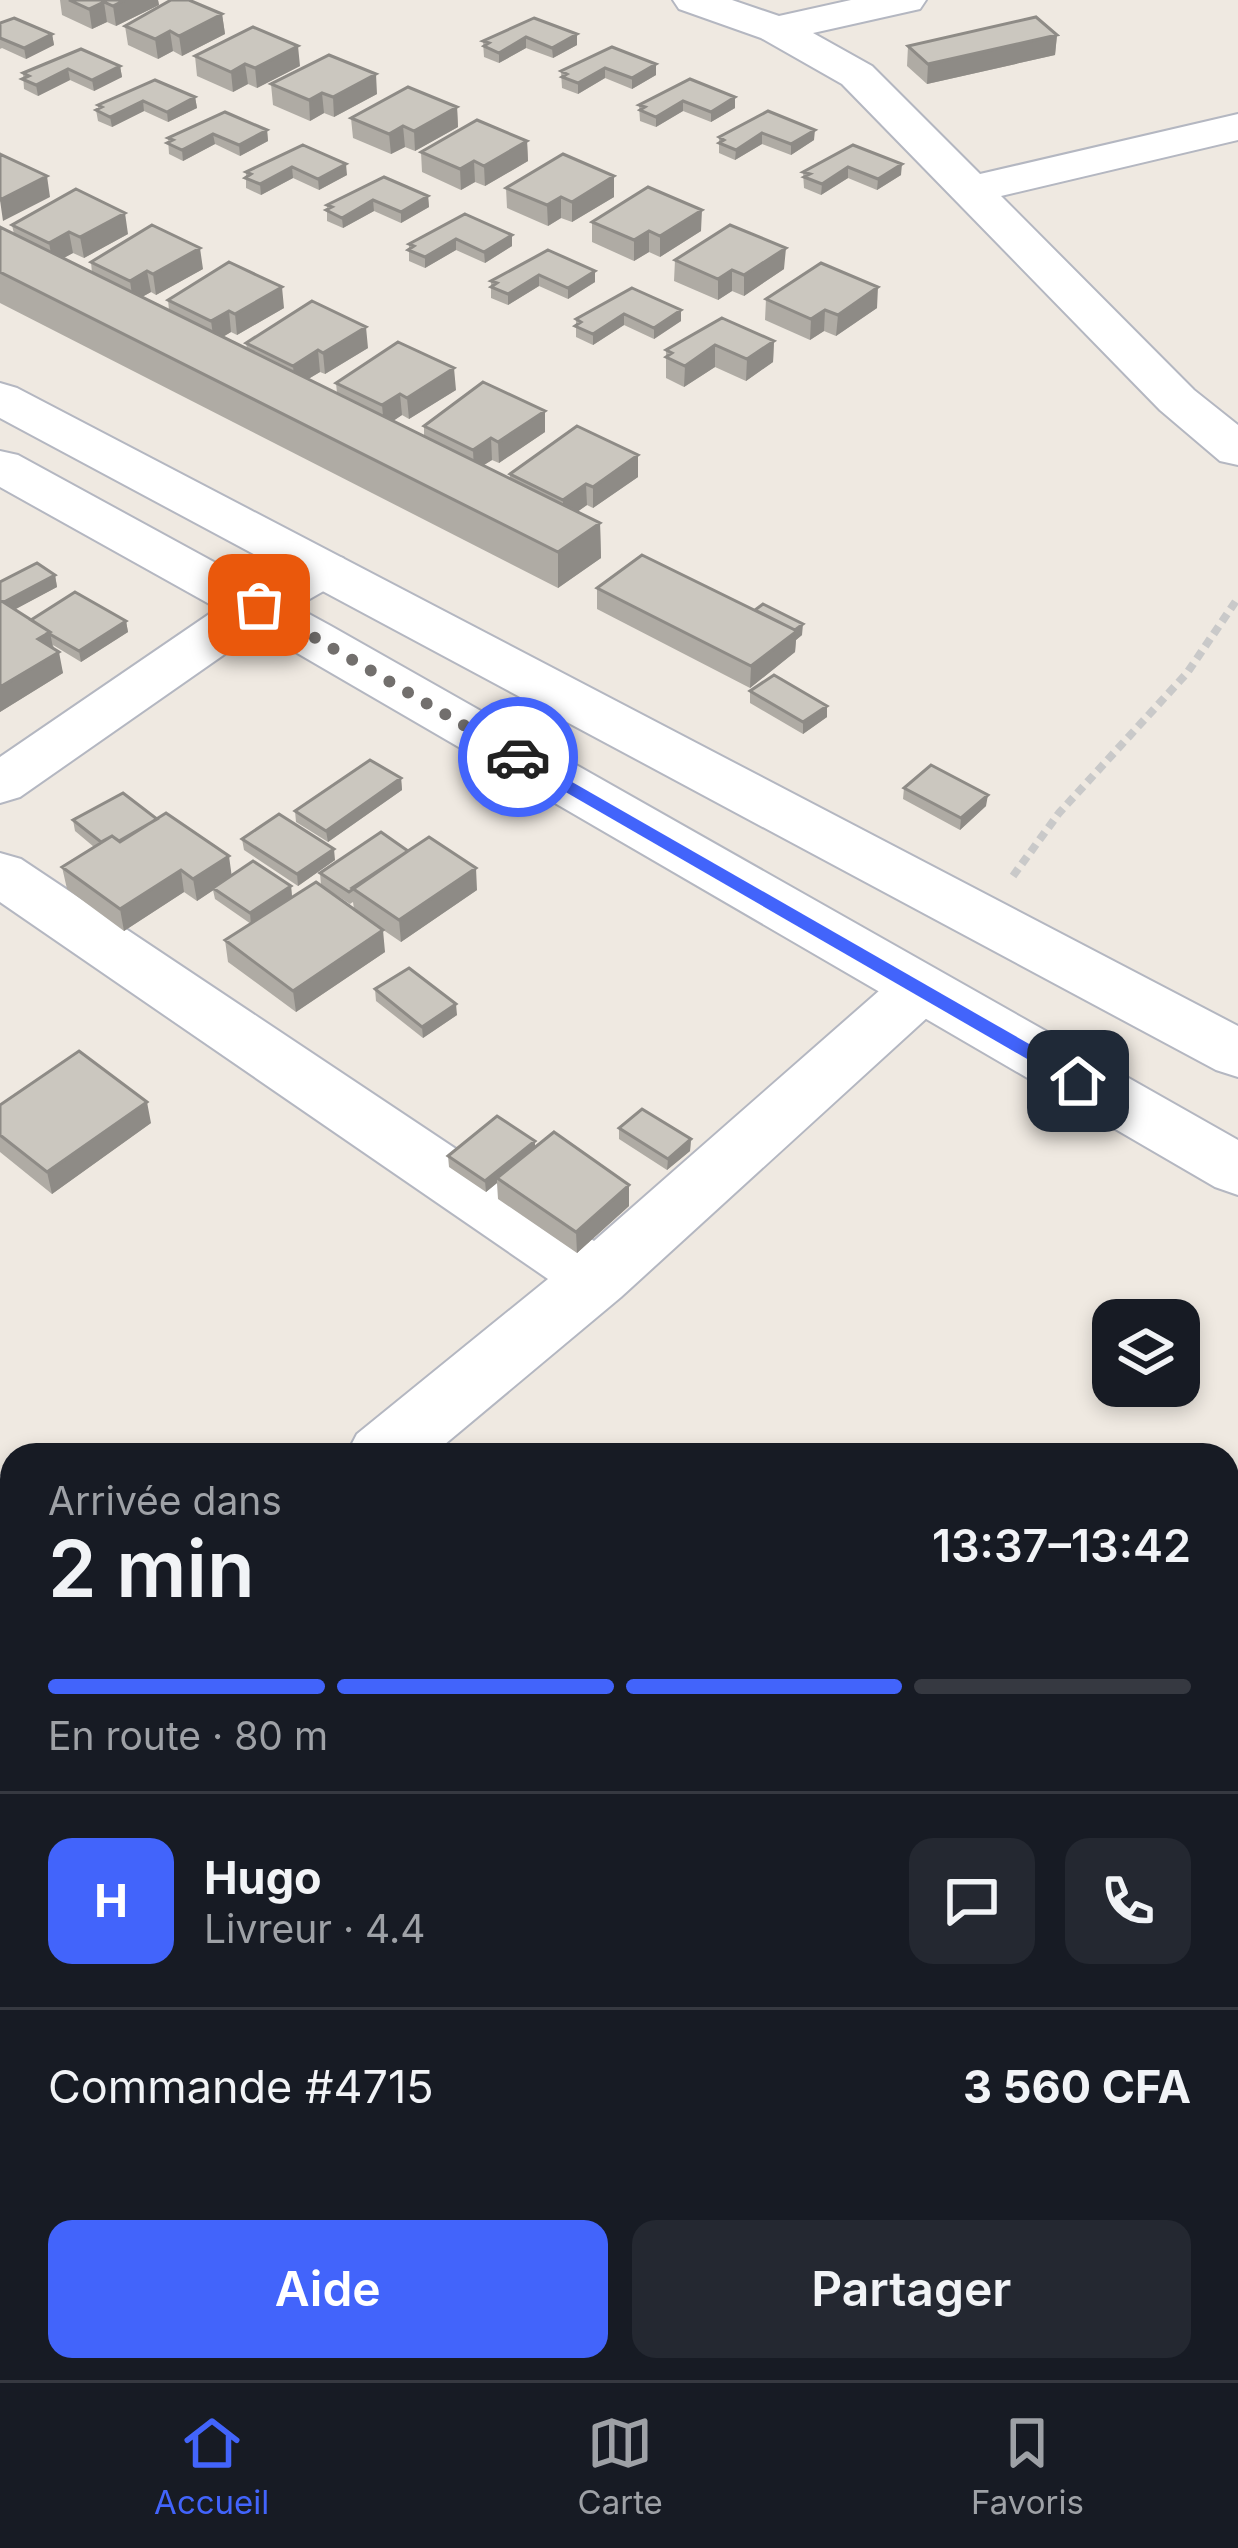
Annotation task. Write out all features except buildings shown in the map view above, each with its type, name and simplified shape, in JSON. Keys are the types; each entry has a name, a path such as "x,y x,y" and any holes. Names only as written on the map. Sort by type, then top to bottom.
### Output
{"street":[{"path":"693,0 776,29 857,75 1177,400 1238,450"},
{"path":"776,29 906,0"},
{"path":"969,190 1238,128"},
{"path":"0,398 1238,1054"},
{"path":"0,466 259,605 918,991 1238,1170"},
{"path":"0,784 259,605 324,569"},
{"path":"0,873 597,1278"},
{"path":"397,1443 597,1278 918,991"}],"path":[{"path":"983,918 1059,813 1187,673 1238,598"}],"way so far":[{"path":"259,605 518,757"}],"route":[{"path":"518,757 1078,1081"}]}
